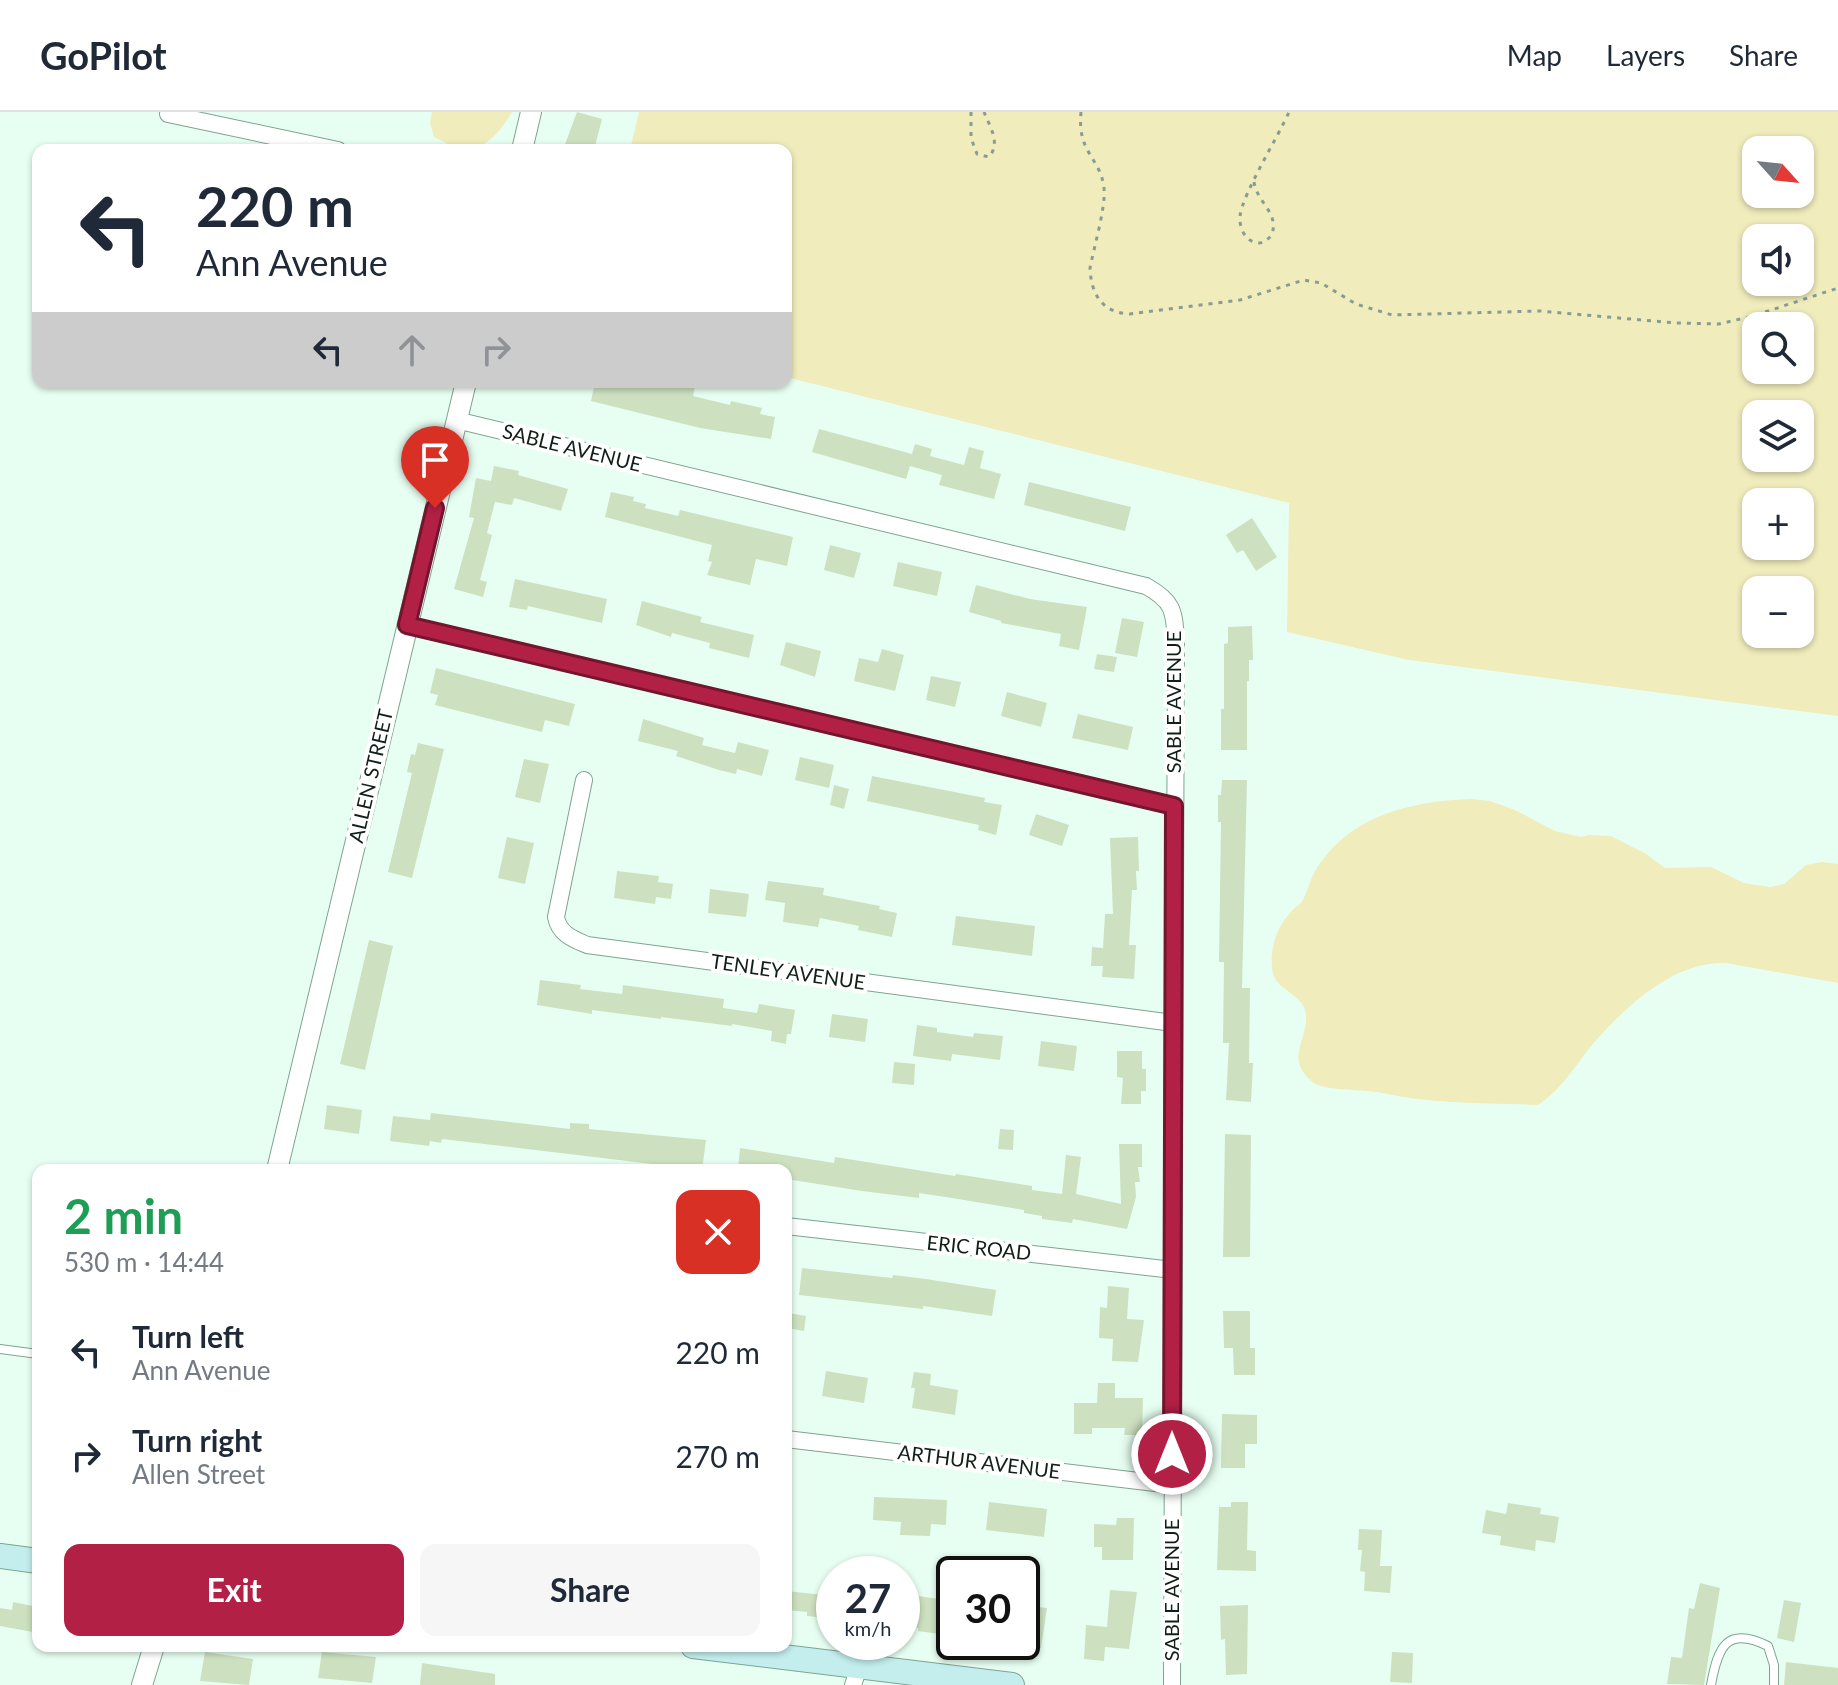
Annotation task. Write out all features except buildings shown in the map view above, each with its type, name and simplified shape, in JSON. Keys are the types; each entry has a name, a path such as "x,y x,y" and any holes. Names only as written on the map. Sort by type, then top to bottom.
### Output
{"main road":[{"path":"0,1556 32,1560"},
{"path":"726,1652 856,1676 1012,1685"}],"street":[{"path":"523,144 531,112"},
{"path":"168,114 310,144"},
{"name":"ALLEN STREET","path":"283,1164 464,388"},
{"name":"SABLE AVENUE","path":"456,420 1146,586 1167,600 1175,623 1172,1685"},
{"path":"407,625 1174,806"},
{"name":"TENLEY AVENUE","path":"584,780 556,917 561,930 572,939 603,947 1173,1023"},
{"name":"ERIC ROAD","path":"792,1227 1173,1270"},
{"name":"ARTHUR AVENUE","path":"792,1440 1172,1485"},
{"path":"142,1685 152,1652"}],"lane":[{"path":"0,1349 32,1353"},
{"path":"1711,1685 1723,1646 1733,1637 1741,1636 1768,1646 1774,1665 1774,1685"}],"path":[{"path":"971,112 973,148 977,154 989,157 994,152 995,140 984,112"},
{"path":"1081,112 1081,139 1104,188 1090,279 1100,302 1117,314 1240,300 1304,280 1321,283 1356,304 1392,315 1540,311 1719,324 1838,288"},
{"path":"1254,182 1255,191 1270,212 1274,224 1271,236 1260,243 1247,238 1241,222 1244,204 1254,182 1289,112"}],"shaded area":[{"path":"432,112 512,112 503,126 484,144 448,144 434,137 430,123"},
{"path":"639,112 1838,112 1838,716 1409,660 1287,632 1289,503 792,379 792,144 631,144"},
{"path":"1472,799 1490,801 1515,810 1555,831 1581,837 1611,836 1665,868 1711,867 1744,883 1770,887 1784,884 1806,865 1822,862 1838,864 1838,983 1726,963 1706,964 1687,970 1652,989 1619,1016 1561,1085 1538,1105 1426,1100 1314,1083 1304,1074 1298,1056 1305,1029 1305,1010 1298,999 1282,987 1272,969 1273,946 1281,925 1303,900 1321,862 1351,832 1369,821 1408,807"}],"route":[{"path":"435,508 407,625 1174,806 1172,1454"}]}
